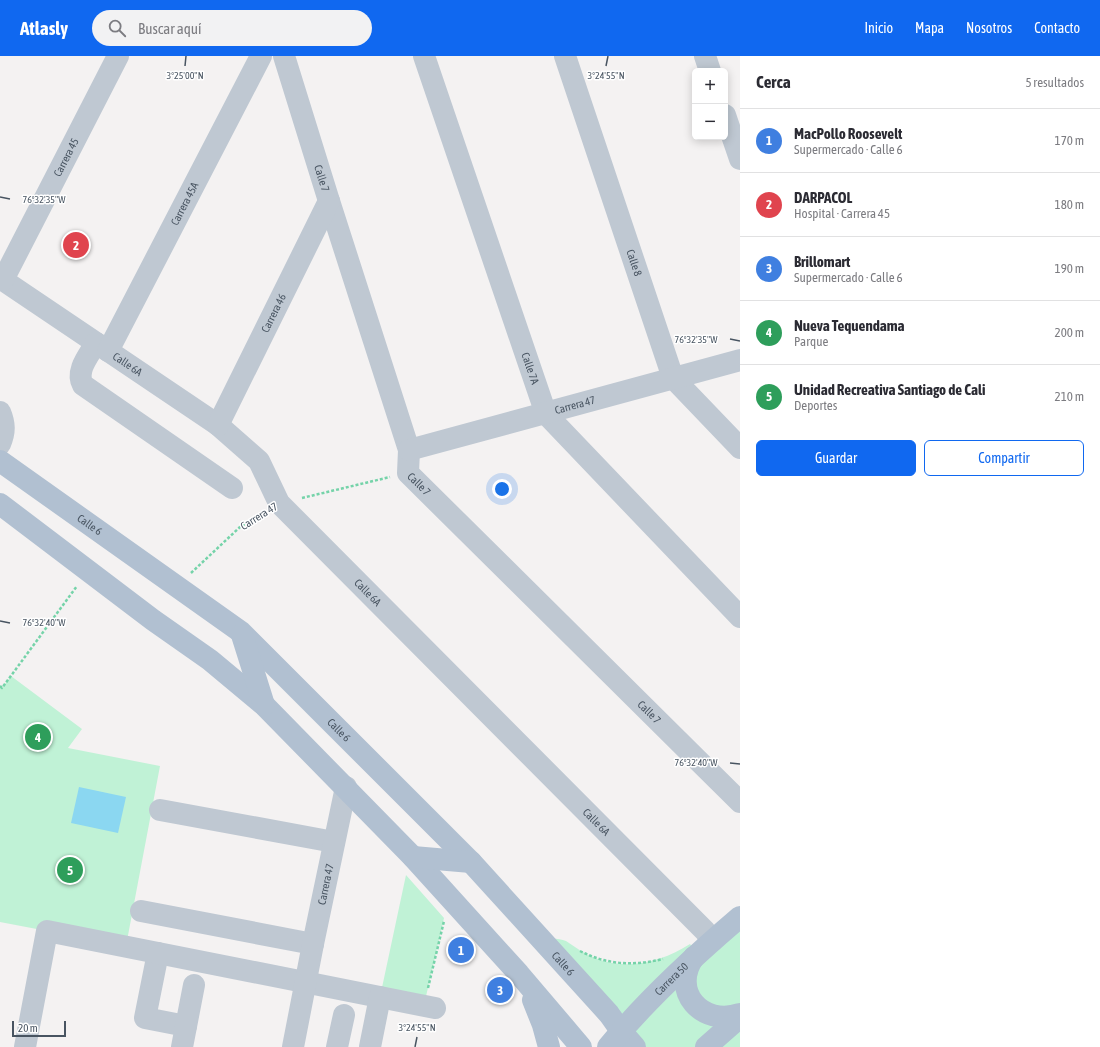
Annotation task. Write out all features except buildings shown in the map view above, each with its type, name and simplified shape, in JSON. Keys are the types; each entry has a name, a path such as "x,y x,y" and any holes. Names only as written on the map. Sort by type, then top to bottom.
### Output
{"main road":[{"name":"Calle 6","path":"0,460 241,632 471,862 609,1014 614,1039 635,1047"},
{"path":"0,504 153,620 210,660 264,705 413,857 519,974 581,1047"},
{"path":"241,632 264,705"},
{"path":"413,857 471,862"},
{"name":"Carrera 50","path":"614,1039 633,1017 705,947 740,916"},
{"path":"705,947 689,964 686,978 688,992 694,1004 705,1013 718,1017 740,1016"},
{"path":"519,974 536,1006 549,1047"},
{"path":"706,1047 740,1016"}],"street":[{"name":"Carrera 45","path":"2,279 118,56"},
{"name":"Carrera 45A","path":"232,488 83,385 80,380 80,373 102,347 261,56"},
{"name":"Calle 7","path":"284,56 409,450 408,473 740,802"},
{"name":"Calle 7A","path":"424,56 546,414 740,618"},
{"name":"Calle 8","path":"565,56 672,378 740,448"},
{"path":"705,56 709,68"},
{"path":"728,124 740,159"},
{"name":"Carrera 46","path":"218,425 329,201"},
{"name":"Calle 6A","path":"2,279 218,425 259,461 279,503 699,925 705,947"},
{"name":"Carrera 47","path":"409,450 546,414 740,360"},
{"path":"0,412 4,421 4,435 0,444"},
{"name":"Carrera 47","path":"293,1047 305,982 346,787"},
{"path":"160,810 334,842"},
{"path":"142,911 313,944"},
{"path":"25,1047 47,931 386,998 430,1011"},
{"path":"158,953 145,1018 186,1026"},
{"path":"182,1047 194,985"},
{"path":"370,1047 386,998"},
{"path":"337,1047 344,1014"}],"path":[{"name":"Carrera 47","path":"176,587 240,528 279,503 408,473"},
{"path":"0,686 2,688 78,585"},
{"path":"430,1011 444,918"},
{"path":"576,948 598,959 614,963 631,964 647,962 670,956"}],"green space":[{"path":"11,676 82,729 68,748 160,766 126,946 0,922 0,686 2,688"},
{"path":"406,875 444,918 424,1005 380,997"},
{"path":"740,917 740,1047 635,1047 538,936 566,941 579,950 607,962 619,964 644,963 668,956 690,944 697,953"}],"water":[{"path":"79,787 126,797 118,833 71,823"}],"place":[{"name":"DARPACOL","path":"76,245"},
{"name":"Nueva Tequendama","path":"38,737"},
{"name":"Unidad Recreativa Santiago de Cali","path":"70,870"},
{"name":"MacPollo Roosevelt","path":"461,950"},
{"name":"Brillomart","path":"500,990"}]}
